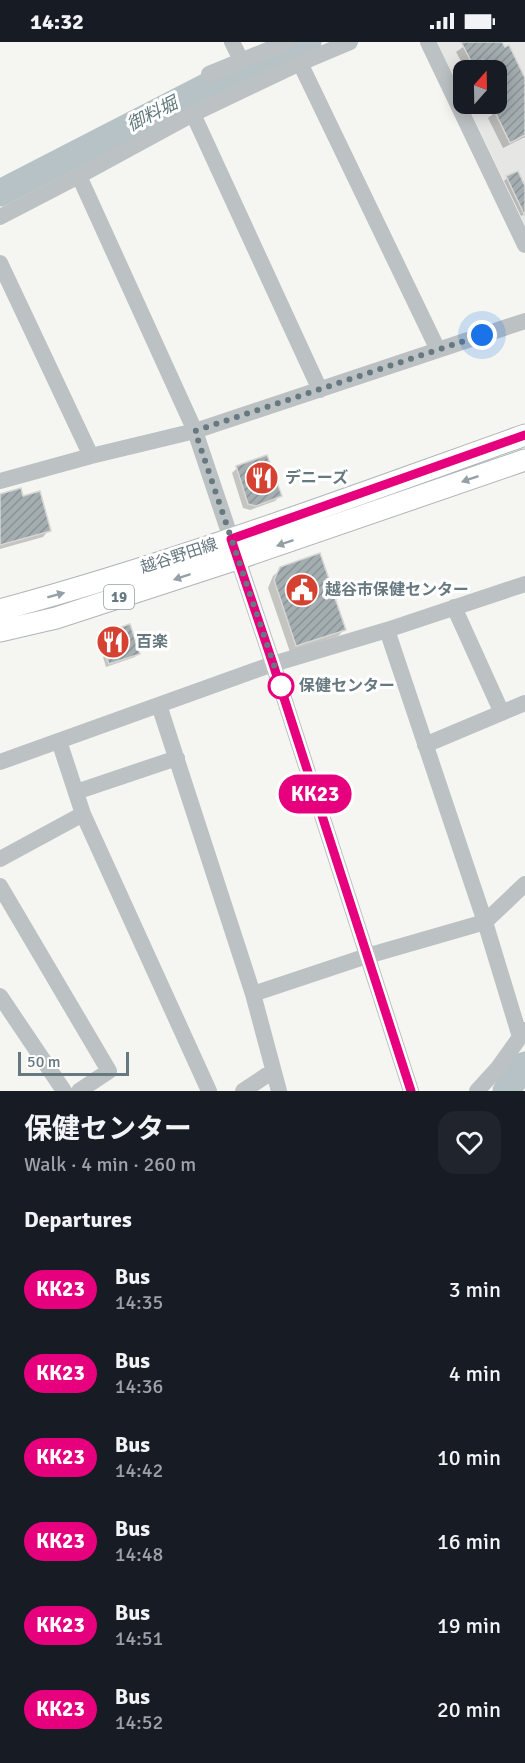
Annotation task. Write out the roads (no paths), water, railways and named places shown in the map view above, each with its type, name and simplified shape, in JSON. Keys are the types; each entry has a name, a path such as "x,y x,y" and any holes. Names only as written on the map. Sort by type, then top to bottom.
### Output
{"main road":[{"name":"越谷野田線","path":"0,632 56,618 525,435"},
{"name":"越谷野田線","path":"0,610 234,549 525,460"}],"street":[{"path":"232,42 241,60"},
{"path":"209,74 287,42"},
{"path":"0,218 193,114 350,42"},
{"path":"428,42 525,245"},
{"path":"300,63 438,350"},
{"path":"193,114 320,390"},
{"path":"79,176 195,431 411,1091"},
{"path":"0,263 91,456"},
{"path":"0,481 195,431 525,321"},
{"path":"0,762 273,664 387,630 525,584"},
{"path":"454,607 502,713"},
{"path":"387,630 522,1034 498,1068 477,1091"},
{"path":"425,745 525,703"},
{"path":"159,705 253,994 279,1091"},
{"path":"59,741 83,814 209,1091"},
{"path":"76,792 177,758"},
{"path":"0,859 83,814"},
{"path":"253,994 367,956 485,922 525,884"},
{"path":"0,886 109,1071 79,1091"},
{"path":"1,999 64,1091"},
{"path":"243,1091 273,1071"}],"waterway":[{"name":"御料堀","path":"0,193 231,74 308,42"},
{"path":"506,1091 525,1065"}],"place":[{"name":"デニーズ","path":"262,478"},
{"name":"越谷市保健センター","path":"302,590"},
{"name":"百楽","path":"113,642"},
{"name":"保健センター","path":"281,686"}]}
